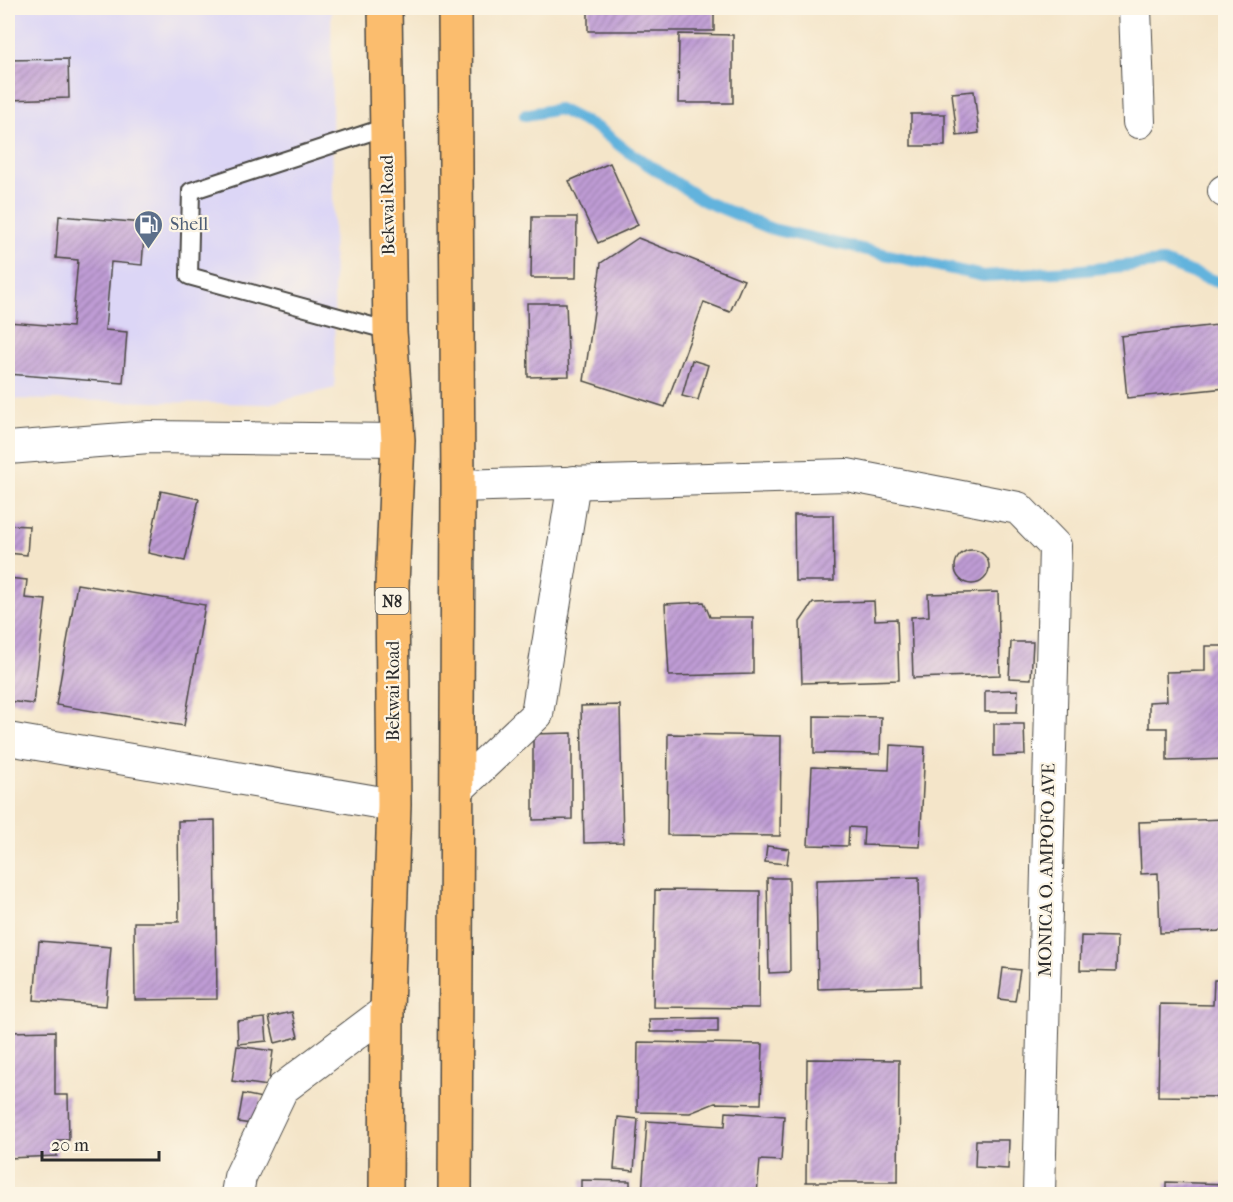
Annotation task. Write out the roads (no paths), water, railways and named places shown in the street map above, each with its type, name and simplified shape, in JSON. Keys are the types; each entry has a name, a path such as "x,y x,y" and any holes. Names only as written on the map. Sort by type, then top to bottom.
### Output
{"highway":[{"name":"Bekwai Road","path":"385,8 390,331 398,440 392,586 394,805 387,1010 386,1194"},
{"path":"455,8 458,486 455,1194"}],"street":[{"path":"1136,8 1139,122"},
{"path":"8,448 149,437 398,440"},
{"name":"MONICA O. AMPOFO AVE","path":"574,482 846,475 1018,508 1055,546 1039,1194"},
{"path":"458,486 574,482 537,714 458,789"},
{"path":"8,739 394,805"},
{"path":"237,1194 240,1177 282,1089 387,1010"}],"lane":[{"path":"386,127 191,191 189,276 390,331"}],"waterway":[{"path":"525,115 559,109 599,129 627,151 704,201 772,229 983,276 1073,271 1163,262 1226,285"}],"place":[{"name":"Shell","path":"149,250"}]}
